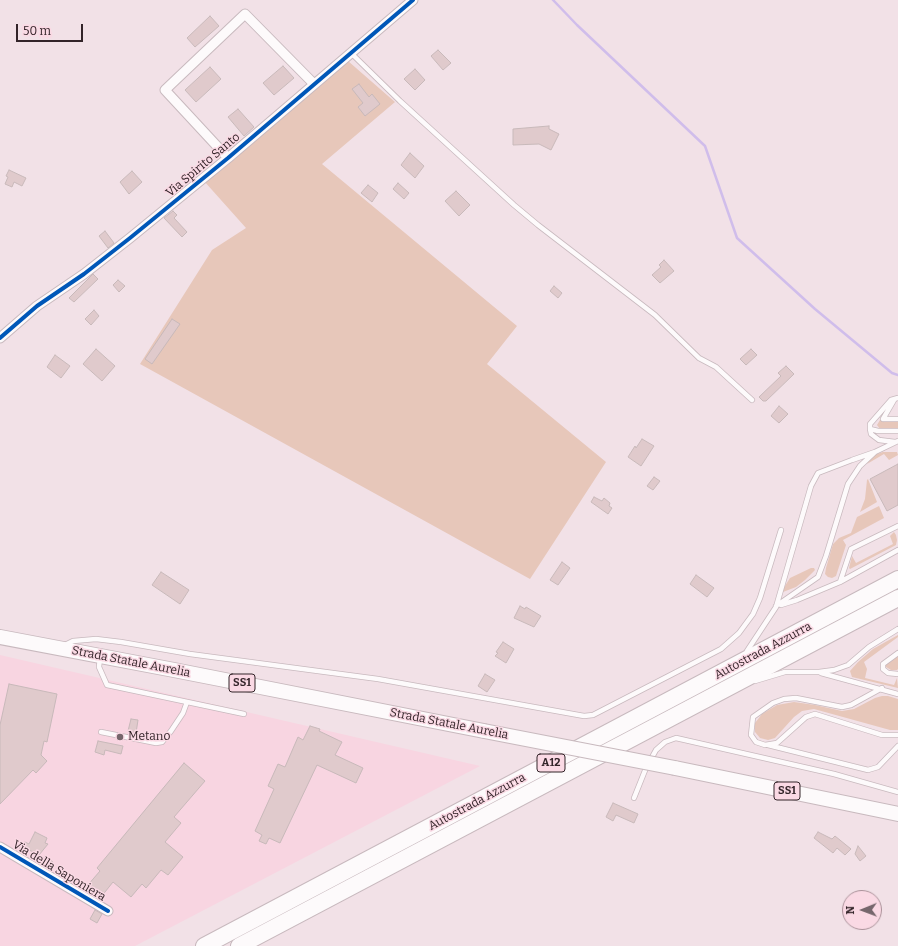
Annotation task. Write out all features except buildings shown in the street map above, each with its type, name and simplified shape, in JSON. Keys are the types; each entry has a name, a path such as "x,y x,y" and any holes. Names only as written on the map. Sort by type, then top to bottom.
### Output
{"highway":[{"name":"Autostrada Azzurra","path":"204,946 898,579"},
{"name":"Autostrada Azzurra","path":"239,946 898,598"}],"main road":[{"name":"Strada Statale Aurelia","path":"0,637 675,768 898,814"}],"street":[{"name":"Via Spirito Santo","path":"0,338 36,306 84,274 228,158 412,0"},
{"path":"228,158 165,90 245,14 314,84"},
{"name":"Via della Saponiera","path":"0,847 108,911"}],"lane":[{"path":"351,52 400,101 514,205 655,315 700,358 716,367 752,400"},
{"path":"898,399 894,400 883,419 898,419"},
{"path":"897,441 879,440 871,434 870,424 891,400 898,399"},
{"path":"870,429 878,431 898,431"},
{"path":"711,678 749,650 776,606 811,486 818,473 875,452 897,441"},
{"path":"776,606 818,577 848,484 860,466 875,452"},
{"path":"840,582 852,549 898,527"},
{"path":"60,648 72,641 96,639 108,640 190,654 378,679 584,716 593,715 721,650 740,633 753,614 760,598 781,530"},
{"path":"776,606 797,600 840,582 898,550"},
{"path":"725,690 785,672 819,672 834,670 848,665 869,647 898,629"},
{"path":"898,653 883,664 883,669 888,673 898,674"},
{"path":"100,656 99,666 107,685 244,714"},
{"path":"819,672 882,688 898,694"},
{"path":"882,688 851,705 842,707 796,698 784,699 773,703 753,717 751,735 756,742 765,745 868,770 878,767 898,746"},
{"path":"101,732 156,743 162,742 183,713 187,702"},
{"path":"765,745 777,743 806,717 815,714 882,735 898,735"},
{"path":"634,798 646,768 656,750 665,742 676,738 827,773 898,792"}],"shaded area":[{"path":"348,61 395,102 322,164 517,326 487,364 606,462 530,579 140,364 212,250 246,228 204,181"},
{"path":"898,419 898,428 885,430 880,429 877,425 880,420"},
{"path":"883,452 897,452 898,455 889,460 884,454 867,464 874,455"},
{"path":"868,479 877,502 860,512 865,499"},
{"path":"879,506 884,518 843,540 846,545 836,576 832,578 828,577 825,574 833,544 839,538 851,533 857,517"},
{"path":"894,532 897,540 896,545 850,569 849,568 852,556 856,563 893,544 890,536"},
{"path":"814,568 815,570 805,580 796,587 783,592 783,589 790,578"},
{"path":"898,635 898,637 864,662 867,669 865,678 894,685 897,678 898,688 852,677 850,671 858,662 873,649"},
{"path":"0,655 480,766 135,946 0,946"},
{"path":"898,656 897,670 891,670 886,667 885,665"},
{"path":"882,696 898,699 898,730 890,730 814,709 802,711 794,717 775,738 768,740 760,738 755,732 755,723 762,714 777,705 794,702 842,711 854,709"}],"waterway":[{"path":"553,0 577,25 705,146 737,238 815,309 892,373 898,375"}],"cycle path":[{"path":"0,338 37,306 84,274 228,158 413,0"},
{"path":"0,847 108,911"}],"place":[{"name":"Metano","path":"120,737"}]}
